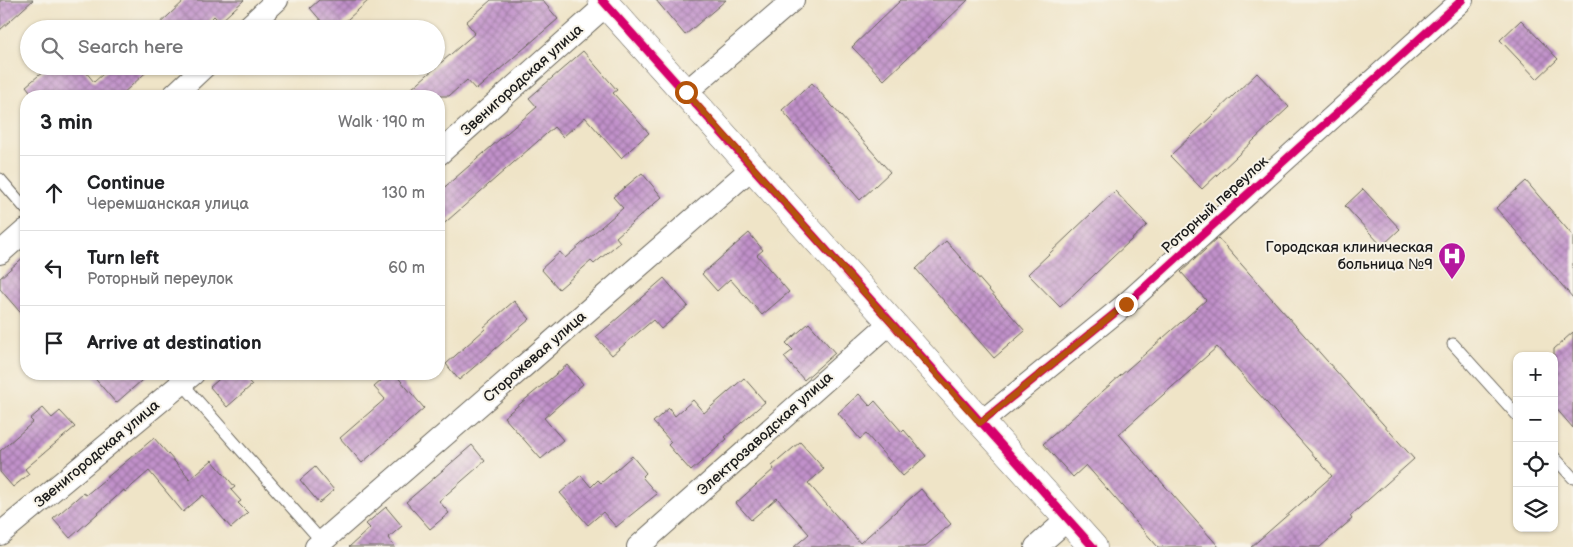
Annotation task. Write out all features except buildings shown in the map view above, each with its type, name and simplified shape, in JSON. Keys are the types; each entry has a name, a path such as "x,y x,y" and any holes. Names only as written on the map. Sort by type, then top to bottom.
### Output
{"street":[{"path":"256,20 277,0"},
{"path":"686,92 793,0"},
{"name":"Роторный переулок","path":"980,423 1126,304 1462,0"},
{"path":"604,3 1093,547"},
{"name":"Звенигородская улица","path":"445,149 604,3"},
{"path":"179,90 195,75"},
{"name":"Сторожевая улица","path":"321,545 753,167"},
{"path":"0,253 20,235"},
{"name":"Электрозаводская улица","path":"638,547 891,322"},
{"name":"Звенигородская улица","path":"0,534 180,380"},
{"path":"1036,547 1068,519"}],"lane":[{"path":"0,180 20,202"},
{"path":"1453,344 1513,411"},
{"path":"185,380 321,545"},
{"path":"1558,461 1572,474"}],"cycle path":[{"path":"602,0 1093,547"},
{"path":"980,423 1126,304 1462,0"}],"place":[{"name":"Городская клиническая больница №9","path":"1452,280"}],"route":[{"path":"686,92 980,423 1126,304"}]}
